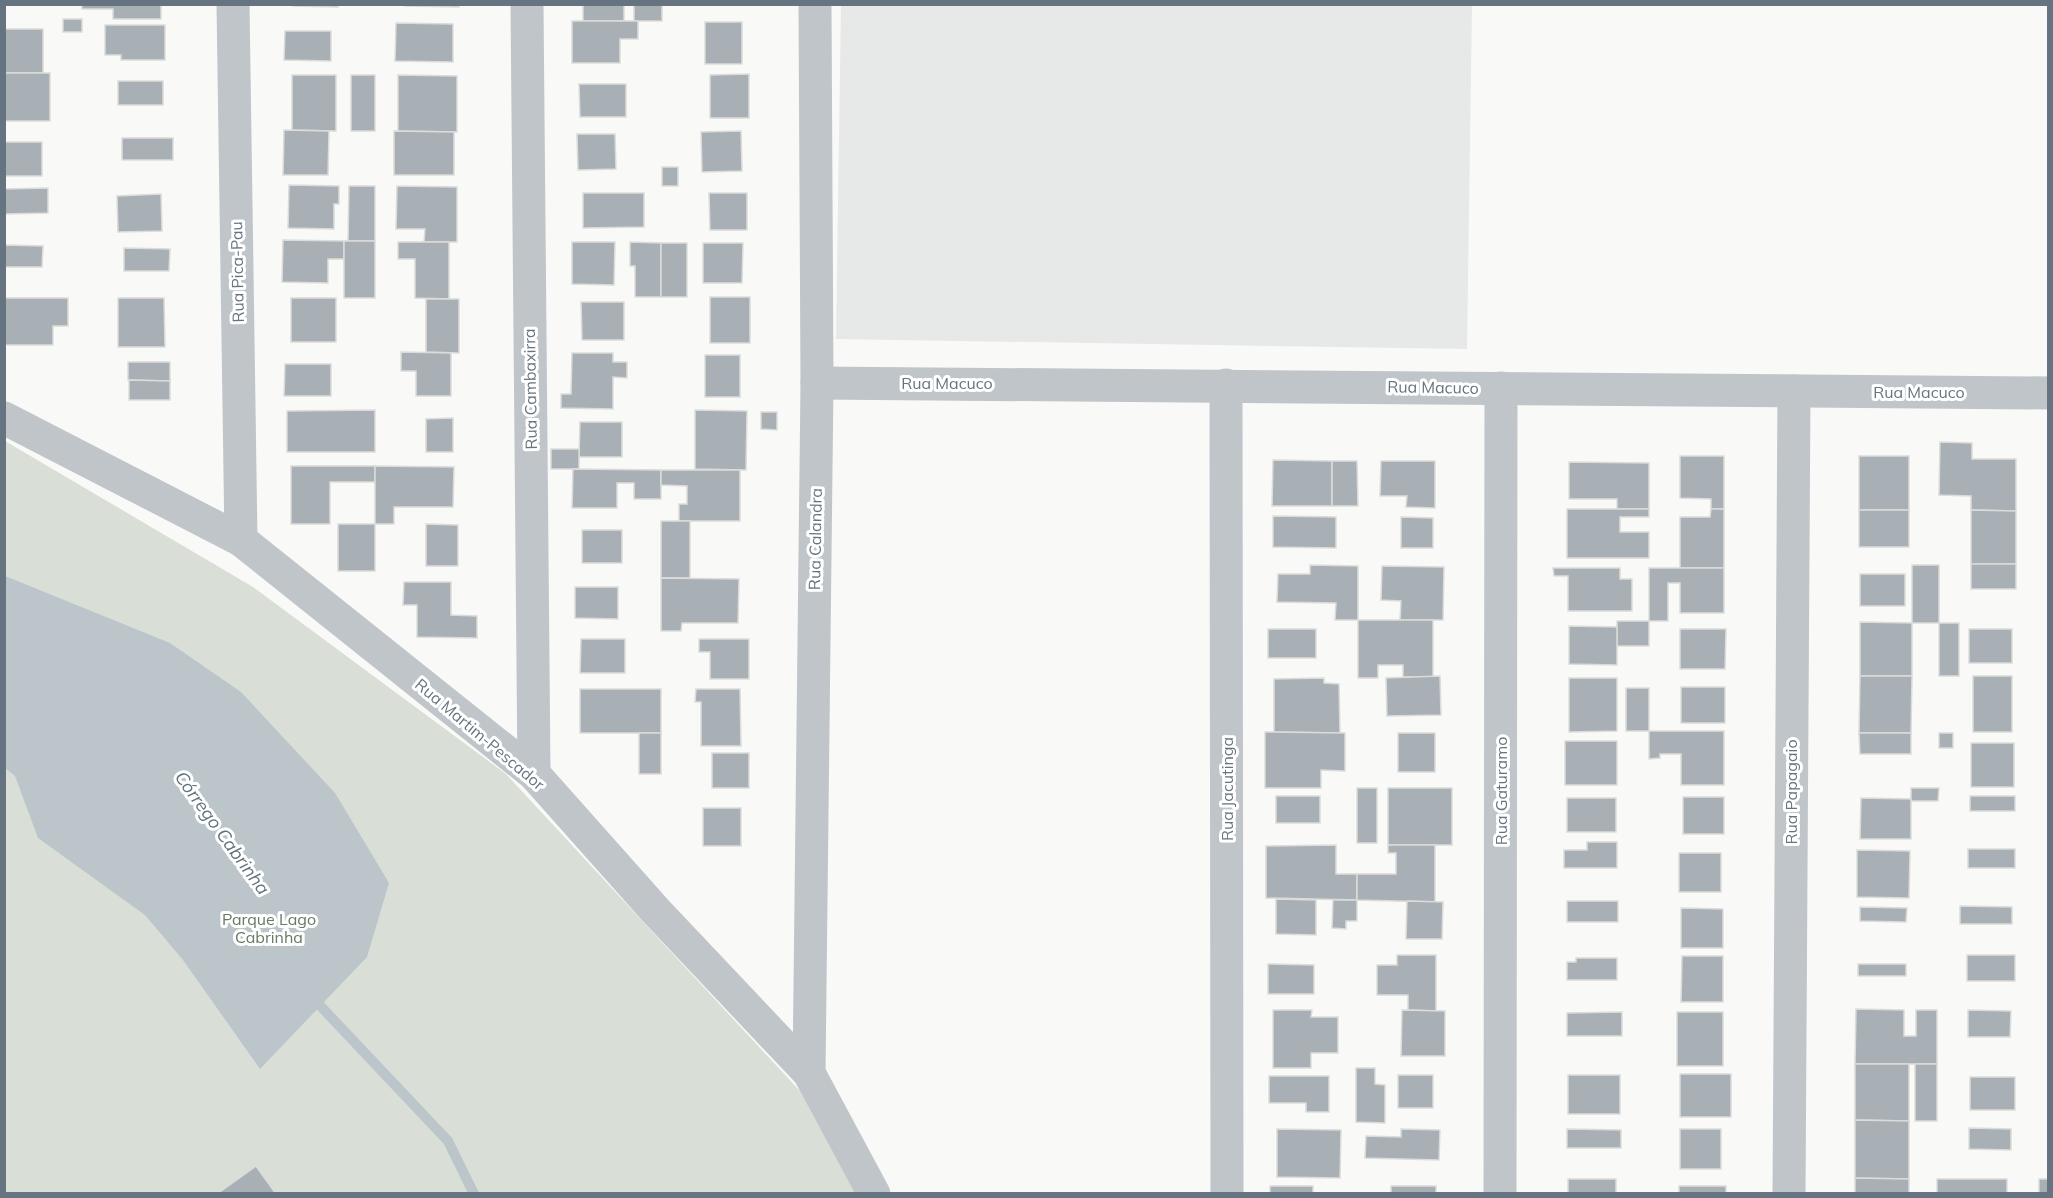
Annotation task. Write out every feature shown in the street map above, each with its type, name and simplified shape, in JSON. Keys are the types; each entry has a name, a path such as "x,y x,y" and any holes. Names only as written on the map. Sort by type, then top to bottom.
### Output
{"street":[{"name":"Rua Pica-Pau","path":"233,4 241,540"},
{"name":"Rua Cambaxirra","path":"527,4 534,774"},
{"name":"Rua Calandra","path":"809,1073 817,382 815,4"},
{"name":"Rua Macuco","path":"817,382 2049,393"},
{"name":"Rua Jacutinga","path":"1226,385 1227,1194"},
{"name":"Rua Gaturamo","path":"1500,1194 1501,388"},
{"name":"Rua Papagaio","path":"1789,1194 1794,391"},
{"name":"Rua Martim-Pescador","path":"4,418 241,540 534,774 655,910 809,1073 874,1194"}],"shaded area":[{"path":"841,5 1472,5 1467,349 836,339"}],"green space":[{"name":"Parque Lago Cabrinha","path":"5,441 253,587 506,774 800,1091 855,1193 5,1194"}],"water":[{"path":"5,576 170,643 241,692 335,793 389,883 367,957 260,1069 183,960 145,915 38,838 15,776 5,768"}],"building":[{"path":"82,4 161,4 161,19 113,19 113,9 82,9"},
{"path":"293,4 338,4 338,7 293,6"},
{"path":"405,4 459,4 459,7 405,6"},
{"path":"583,4 624,4 624,21 583,21"},
{"path":"634,4 662,4 662,21 634,21"},
{"path":"63,19 82,19 82,32 63,32"},
{"path":"572,21 638,21 638,39 620,39 620,63 572,63"},
{"path":"705,22 742,22 742,64 705,64"},
{"path":"396,23 453,24 453,62 395,61"},
{"path":"105,25 165,25 165,60 121,60 121,55 105,55"},
{"path":"4,29 43,29 43,73 4,73"},
{"path":"285,31 331,31 331,61 284,60"},
{"path":"4,73 50,73 50,121 4,121"},
{"path":"749,74 749,118 710,118 710,75"},
{"path":"292,75 336,75 336,131 292,130"},
{"path":"351,75 375,75 375,131 351,131"},
{"path":"398,75 457,76 457,132 398,131"},
{"path":"118,81 163,81 163,105 118,105"},
{"path":"579,84 626,84 626,117 580,117"},
{"path":"284,130 329,131 328,175 283,175"},
{"path":"394,131 454,132 454,175 394,175"},
{"path":"741,131 742,171 702,172 701,132"},
{"path":"577,134 615,134 616,169 578,170"},
{"path":"122,138 173,138 173,160 122,160"},
{"path":"4,142 42,142 42,176 4,176"},
{"path":"662,167 678,167 678,186 662,186"},
{"path":"289,185 339,186 339,204 334,204 334,229 288,228"},
{"path":"349,186 375,186 375,241 348,241"},
{"path":"397,186 457,187 457,242 424,242 425,229 396,229"},
{"path":"48,188 48,213 4,214 4,189"},
{"path":"583,193 644,193 644,227 583,228"},
{"path":"709,193 747,193 747,230 710,230"},
{"path":"161,194 162,231 118,232 117,196"},
{"path":"283,240 344,241 344,259 328,259 328,283 282,282"},
{"path":"344,241 375,241 375,298 344,298"},
{"path":"398,242 449,242 449,299 415,298 415,259 398,259"},
{"path":"572,242 615,242 614,285 572,284"},
{"path":"630,242 661,243 661,297 635,297 635,266 630,266"},
{"path":"661,243 687,243 687,297 661,297"},
{"path":"703,243 743,243 742,283 703,283"},
{"path":"4,245 43,246 42,267 4,267"},
{"path":"124,248 170,249 169,271 124,271"},
{"path":"710,297 750,297 750,343 710,343"},
{"path":"4,298 68,298 68,326 53,326 53,345 4,345"},
{"path":"118,298 164,298 165,347 118,347"},
{"path":"291,298 336,298 336,342 291,342"},
{"path":"426,299 459,299 459,353 426,352"},
{"path":"581,302 624,302 624,340 582,340"},
{"path":"401,352 451,353 451,396 416,396 416,371 401,371"},
{"path":"572,353 613,353 613,362 627,362 627,378 613,377 613,409 561,408 561,394 571,394"},
{"path":"705,355 740,355 740,397 705,397"},
{"path":"128,362 170,362 170,381 128,380"},
{"path":"285,364 331,364 331,396 284,396"},
{"path":"129,380 170,381 170,400 129,400"},
{"path":"375,410 375,452 287,452 287,411"},
{"path":"695,410 747,411 746,470 695,469"},
{"path":"761,412 777,412 777,430 761,429"},
{"path":"453,418 453,452 426,452 426,419"},
{"path":"580,422 622,422 622,457 579,457"},
{"path":"1940,442 1972,443 1972,459 2016,459 2016,511 1971,510 1971,496 1939,495"},
{"path":"551,449 579,449 579,469 551,469"},
{"path":"1680,456 1724,456 1724,509 1711,509 1711,499 1680,498"},
{"path":"1859,456 1909,456 1909,510 1859,510"},
{"path":"1273,460 1332,461 1332,506 1272,506"},
{"path":"1332,461 1357,461 1358,506 1332,506"},
{"path":"1381,461 1435,461 1435,508 1406,507 1407,496 1380,496"},
{"path":"1569,462 1649,463 1649,509 1617,509 1617,499 1569,499"},
{"path":"291,466 375,466 375,482 330,482 330,524 291,524"},
{"path":"375,466 454,467 453,507 394,507 394,524 375,524"},
{"path":"573,469 661,470 661,499 634,499 634,483 617,483 617,508 572,508"},
{"path":"661,470 740,470 740,521 679,521 679,504 687,504 687,486 661,485"},
{"path":"1567,509 1649,509 1649,517 1620,517 1620,532 1649,532 1649,558 1567,558"},
{"path":"1711,509 1724,509 1724,568 1680,568 1680,517 1710,517"},
{"path":"1859,510 1909,510 1909,547 1859,547"},
{"path":"1971,510 2016,511 2016,564 1971,564"},
{"path":"1273,516 1336,517 1336,548 1273,547"},
{"path":"1401,517 1433,518 1433,548 1401,548"},
{"path":"661,521 690,521 690,578 661,578"},
{"path":"338,524 375,524 375,571 338,571"},
{"path":"426,524 458,525 458,566 426,566"},
{"path":"582,530 622,530 622,563 582,563"},
{"path":"1971,564 2016,564 2016,589 1971,589"},
{"path":"1310,565 1358,566 1358,620 1335,620 1336,603 1277,602 1278,574 1310,574"},
{"path":"1912,565 1939,565 1939,623 1912,623"},
{"path":"1382,566 1444,567 1443,620 1400,620 1401,601 1381,600"},
{"path":"1553,568 1620,568 1620,579 1632,579 1632,611 1568,611 1568,576 1554,576"},
{"path":"1649,568 1724,568 1724,613 1680,613 1680,583 1668,583 1668,621 1649,621"},
{"path":"1860,574 1905,574 1905,606 1860,606"},
{"path":"661,578 739,579 738,623 682,623 681,631 661,631"},
{"path":"404,582 451,582 451,615 477,616 477,638 417,637 417,605 403,605"},
{"path":"575,587 618,587 618,619 575,618"},
{"path":"1358,620 1433,620 1433,677 1403,677 1403,665 1378,665 1378,678 1358,678"},
{"path":"1617,621 1649,621 1649,646 1617,646"},
{"path":"1860,622 1912,623 1912,676 1860,676"},
{"path":"1939,623 1959,623 1959,676 1939,676"},
{"path":"1569,626 1617,627 1617,665 1569,664"},
{"path":"1268,629 1316,629 1316,658 1268,658"},
{"path":"1680,629 1726,629 1725,669 1680,669"},
{"path":"1969,629 2012,629 2012,663 1969,663"},
{"path":"581,639 625,639 625,673 580,673"},
{"path":"699,639 749,639 749,679 710,679 710,652 699,652"},
{"path":"1440,676 1441,715 1387,716 1386,678"},
{"path":"1860,676 1912,676 1911,733 1859,733"},
{"path":"1973,676 2012,676 2012,732 1973,732"},
{"path":"1324,678 1324,683 1339,684 1340,733 1274,732 1274,679"},
{"path":"1569,678 1617,678 1617,731 1569,732"},
{"path":"1681,687 1725,687 1725,723 1681,723"},
{"path":"1626,688 1649,688 1649,731 1626,731"},
{"path":"580,689 661,689 661,733 580,733"},
{"path":"696,689 740,689 741,746 701,746 701,702 695,702"},
{"path":"1649,731 1724,731 1724,785 1681,785 1681,754 1660,754 1660,758 1649,759"},
{"path":"1265,732 1345,733 1345,771 1321,770 1321,788 1265,788"},
{"path":"639,733 661,733 661,774 639,774"},
{"path":"1398,733 1435,733 1435,772 1398,772"},
{"path":"1859,733 1911,733 1911,754 1860,754"},
{"path":"1939,733 1953,733 1953,748 1939,748"},
{"path":"1565,741 1617,741 1617,785 1565,785"},
{"path":"1971,743 2014,743 2014,787 1971,787"},
{"path":"712,753 749,753 749,788 712,788"},
{"path":"1357,788 1377,788 1377,843 1357,843"},
{"path":"1388,788 1452,788 1452,845 1388,845"},
{"path":"1911,788 1939,788 1938,801 1911,801"},
{"path":"1276,796 1320,796 1320,823 1276,823"},
{"path":"1970,796 2015,796 2015,811 1970,811"},
{"path":"1683,797 1724,797 1724,834 1683,834"},
{"path":"1567,798 1616,798 1616,832 1567,832"},
{"path":"1861,798 1911,799 1911,839 1860,839"},
{"path":"703,808 741,808 741,846 703,846"},
{"path":"1587,842 1617,842 1617,868 1564,868 1564,850 1587,850"},
{"path":"1336,845 1336,874 1357,874 1357,900 1266,898 1266,846"},
{"path":"1388,845 1435,845 1435,902 1357,900 1357,874 1396,874 1396,853 1388,853"},
{"path":"1968,849 2015,849 2015,868 1968,868"},
{"path":"1857,850 1910,851 1909,898 1857,897"},
{"path":"1679,853 1721,853 1721,892 1679,892"},
{"path":"1276,899 1316,900 1316,935 1276,934"},
{"path":"1333,900 1357,900 1357,921 1346,921 1346,929 1332,928"},
{"path":"1407,901 1443,902 1442,939 1406,939"},
{"path":"1567,901 1618,901 1618,922 1567,922"},
{"path":"1960,906 2012,907 2012,924 1960,924"},
{"path":"1860,907 1907,908 1906,922 1860,921"},
{"path":"1681,908 1723,909 1723,948 1681,948"},
{"path":"1397,955 1436,955 1436,1011 1408,1010 1408,995 1377,995 1377,965 1397,965"},
{"path":"1967,955 2015,955 2015,981 1967,981"},
{"path":"1682,956 1723,956 1723,1002 1681,1002"},
{"path":"1576,958 1617,958 1617,980 1567,980 1567,962 1576,962"},
{"path":"1268,964 1314,965 1314,994 1268,994"},
{"path":"1858,964 1906,964 1906,976 1858,976"},
{"path":"1856,1009 1904,1010 1904,1036 1916,1036 1916,1010 1937,1010 1937,1064 1855,1064"},
{"path":"1273,1010 1312,1010 1311,1017 1338,1017 1338,1053 1311,1053 1311,1068 1273,1068"},
{"path":"1402,1010 1445,1011 1445,1056 1401,1056"},
{"path":"1968,1010 2011,1011 2010,1037 1968,1037"},
{"path":"1622,1012 1622,1036 1567,1036 1567,1013"},
{"path":"1677,1012 1723,1012 1723,1066 1677,1066"},
{"path":"1855,1064 1909,1064 1909,1121 1855,1120"},
{"path":"1915,1064 1937,1064 1937,1121 1915,1121"},
{"path":"1356,1068 1375,1068 1375,1084 1385,1085 1385,1123 1356,1122"},
{"path":"1680,1074 1731,1074 1731,1117 1680,1117"},
{"path":"1398,1075 1433,1075 1433,1108 1398,1108"},
{"path":"1568,1075 1620,1075 1620,1114 1568,1114"},
{"path":"1269,1076 1329,1076 1329,1112 1306,1112 1306,1103 1269,1103"},
{"path":"1970,1077 2015,1077 2015,1110 1970,1110"},
{"path":"1855,1120 1909,1121 1909,1179 1855,1178"},
{"path":"1969,1128 2011,1129 2011,1150 1969,1149"},
{"path":"1277,1129 1341,1130 1340,1178 1277,1177"},
{"path":"1401,1129 1440,1130 1439,1160 1365,1158 1366,1136 1401,1137"},
{"path":"1567,1129 1621,1130 1621,1148 1567,1148"},
{"path":"1680,1129 1721,1129 1721,1169 1680,1169"},
{"path":"256,1166 276,1194 217,1194"},
{"path":"1855,1178 1909,1179 1909,1194 1855,1194"},
{"path":"1568,1179 1616,1179 1616,1194 1568,1194"},
{"path":"1937,1179 2007,1179 2007,1194 1937,1194"},
{"path":"2039,1179 2048,1179 2048,1193 2039,1193"},
{"path":"1270,1186 1313,1186 1313,1194 1270,1194"},
{"path":"1391,1186 1436,1186 1436,1194 1391,1194"},
{"path":"1679,1186 1726,1186 1726,1194 1679,1194"}],"waterway":[{"name":"Córrego Cabrinha","path":"311,996 448,1141 474,1194"}]}
